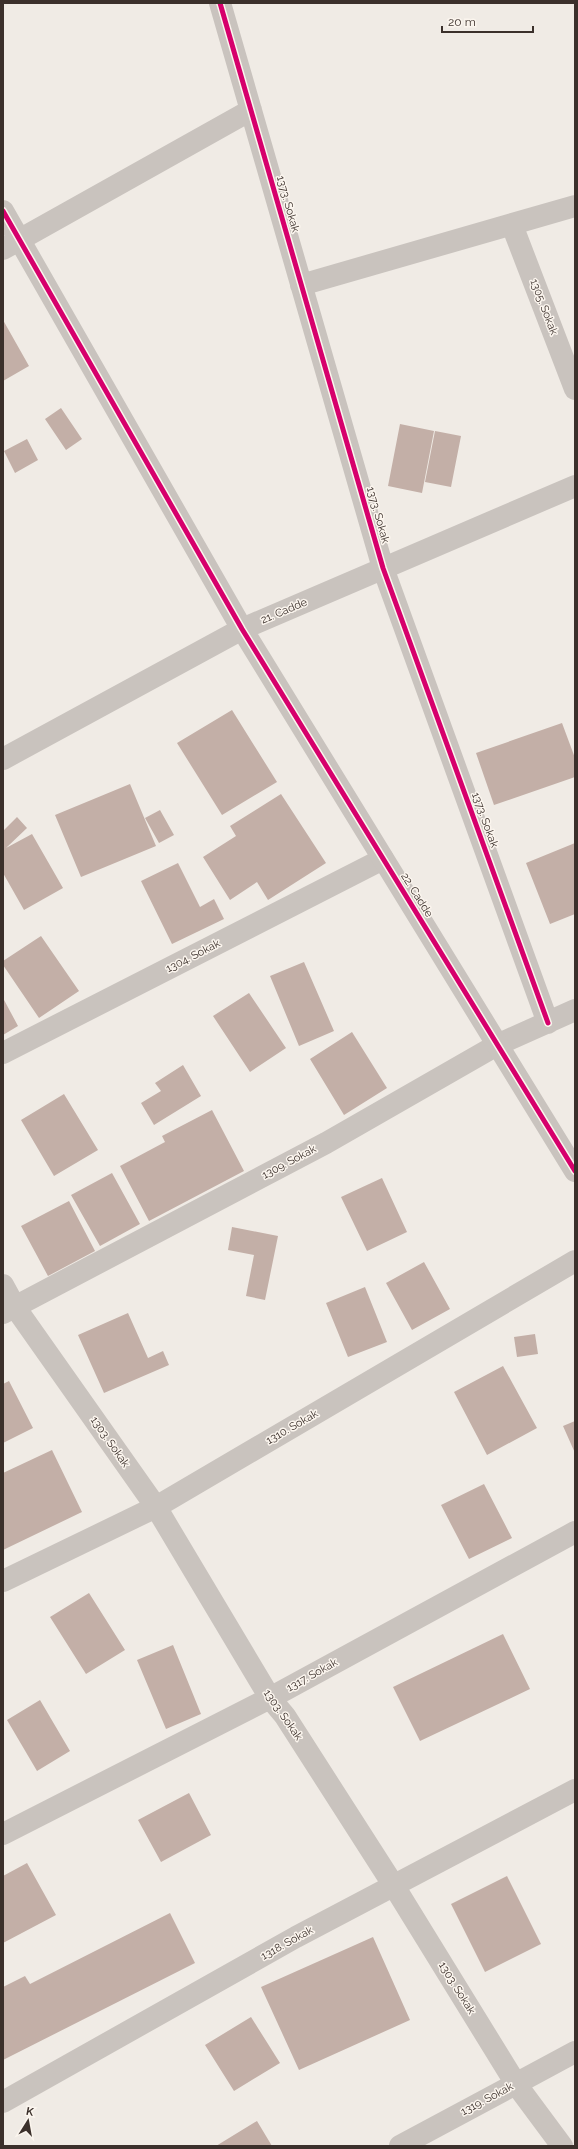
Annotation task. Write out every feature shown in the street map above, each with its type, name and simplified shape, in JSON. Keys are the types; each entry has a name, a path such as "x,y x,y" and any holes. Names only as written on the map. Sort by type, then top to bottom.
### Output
{"street":[{"name":"1373. Sokak","path":"220,3 383,568 548,1023"},
{"path":"11,245 251,110"},
{"path":"301,285 575,206"},
{"name":"22. Cadde","path":"3,211 11,245 242,629 575,1171"},
{"name":"1305. Sokak","path":"512,225 575,389"},
{"name":"21. Cadde","path":"3,759 242,629 575,486"},
{"name":"1304. Sokak","path":"3,1053 383,859"},
{"name":"1309. Sokak","path":"9,1310 326,1143 497,1045 575,1010"},
{"name":"1310. Sokak","path":"3,1581 156,1507 575,1261"},
{"name":"1303. Sokak","path":"3,1285 9,1310 156,1507 270,1698 285,1716 394,1886 516,2084 562,2146"},
{"name":"1317. Sokak","path":"3,1834 270,1698 575,1532"},
{"name":"1318. Sokak","path":"3,2102 296,1937 575,1790"},
{"name":"1319. Sokak","path":"400,2146 575,2052"}],"building":[{"path":"3,320 29,366 3,381"},
{"path":"61,408 82,439 66,450 45,419"},
{"path":"400,424 434,431 422,493 388,486"},
{"path":"435,431 461,436 451,487 425,482"},
{"path":"27,439 38,460 15,473 4,451"},
{"path":"232,710 277,782 222,815 177,743"},
{"path":"562,723 575,758 575,777 494,805 476,753"},
{"path":"130,784 156,846 81,877 55,815"},
{"path":"281,794 326,863 268,900 257,882 230,900 203,857 236,836 230,826"},
{"path":"160,810 174,835 159,843 145,818"},
{"path":"17,817 27,828 6,848 32,834 63,888 24,910 3,873 3,831"},
{"path":"575,843 575,914 550,924 526,863"},
{"path":"178,863 200,907 214,899 224,919 172,944 141,881"},
{"path":"41,936 79,991 39,1018 3,965 3,961"},
{"path":"304,962 334,1031 299,1046 270,976"},
{"path":"249,993 286,1048 250,1072 213,1016"},
{"path":"3,998 18,1026 3,1035"},
{"path":"352,1032 387,1088 344,1115 310,1059"},
{"path":"183,1065 201,1096 154,1125 141,1103 161,1091 155,1083"},
{"path":"64,1094 98,1150 54,1176 21,1120"},
{"path":"212,1110 244,1171 149,1221 120,1166 165,1142 162,1136"},
{"path":"112,1173 140,1224 100,1246 71,1195"},
{"path":"382,1178 407,1232 367,1251 341,1197"},
{"path":"69,1201 95,1251 48,1276 21,1226"},
{"path":"232,1227 278,1236 265,1300 246,1296 254,1255 228,1250"},
{"path":"424,1262 450,1309 412,1330 386,1283"},
{"path":"365,1287 387,1342 348,1357 326,1303"},
{"path":"128,1313 148,1358 163,1351 169,1365 104,1393 78,1335"},
{"path":"535,1334 538,1354 517,1357 514,1337"},
{"path":"503,1366 537,1428 487,1455 454,1392"},
{"path":"9,1381 33,1428 3,1443 3,1384"},
{"path":"575,1421 575,1453 563,1426"},
{"path":"52,1450 82,1512 3,1550 3,1473"},
{"path":"484,1484 512,1538 469,1559 441,1505"},
{"path":"89,1593 125,1650 86,1674 50,1617"},
{"path":"503,1634 530,1689 420,1741 393,1687"},
{"path":"173,1645 201,1714 166,1729 137,1660"},
{"path":"40,1700 70,1751 37,1771 7,1720"},
{"path":"189,1793 211,1835 161,1862 138,1820"},
{"path":"27,1863 56,1915 3,1943 3,1876"},
{"path":"507,1876 541,1944 485,1972 451,1904"},
{"path":"170,1913 195,1963 3,2060 3,1987 25,1976 30,1984"},
{"path":"373,1937 410,2020 299,2070 261,1987"},
{"path":"251,2017 280,2063 234,2091 205,2045"},
{"path":"257,2121 272,2146 216,2146"}],"cycle path":[{"path":"220,3 383,568 548,1023"},
{"path":"3,211 242,629 575,1171"}]}
